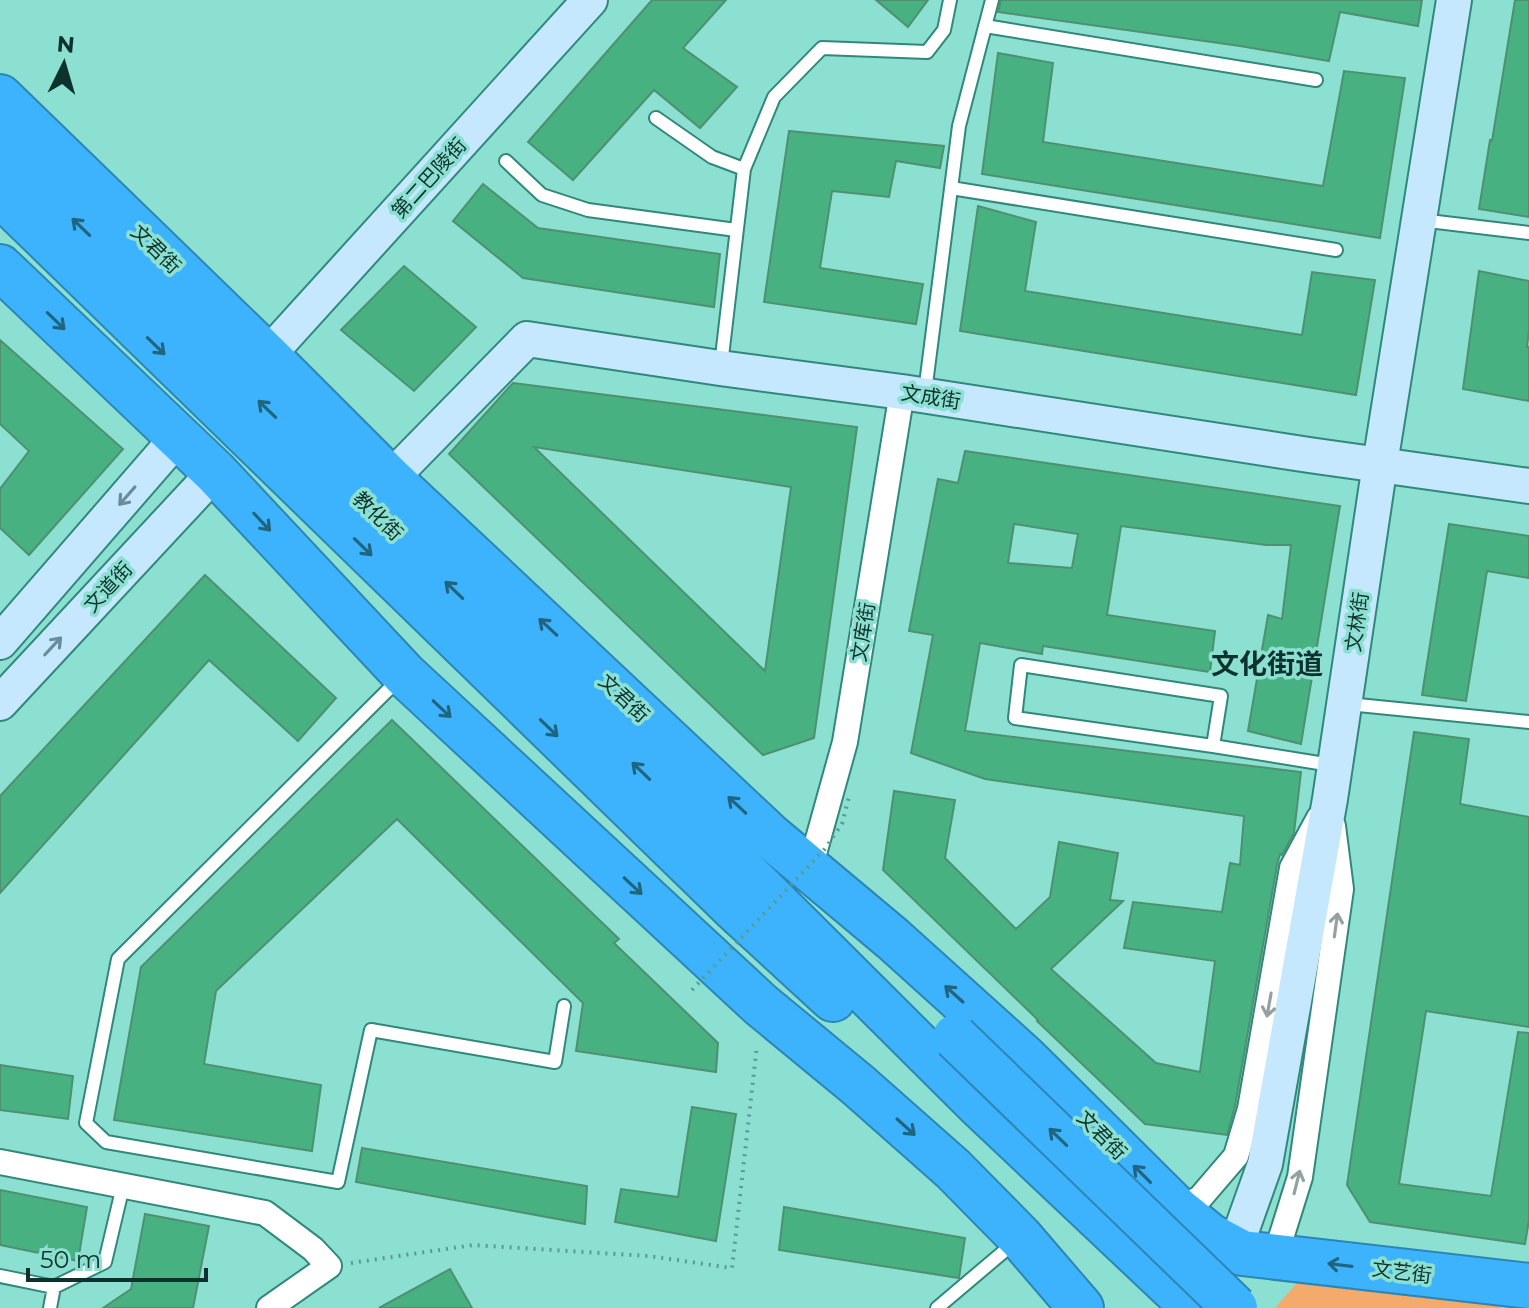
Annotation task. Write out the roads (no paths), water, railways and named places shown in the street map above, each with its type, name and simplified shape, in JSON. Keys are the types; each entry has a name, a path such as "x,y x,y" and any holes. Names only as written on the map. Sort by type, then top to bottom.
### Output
{"highway":[{"name":"文君街","path":"0,97 390,479 770,836 893,939 1025,1058 1178,1210 1210,1236 1242,1253 1257,1248"},
{"name":"教化街","path":"0,149 746,896"},
{"name":"教化街","path":"0,194 746,896"},
{"path":"0,267 215,472 404,674 761,1005 953,1169 1020,1237 1081,1308"},
{"path":"770,836 910,998 955,1037 1235,1308"},
{"path":"746,896 910,998"},
{"path":"746,896 858,1085"},
{"path":"746,896 1155,1308"},
{"path":"746,896 978,1104 1194,1308"},
{"name":"文艺街","path":"1257,1248 1518,1293"}],"street":[{"name":"第二巴陵街","path":"267,356 590,0"},
{"name":"文林街","path":"1257,1248 1265,1164 1330,799 1454,0"},
{"name":"文成街","path":"390,479 527,339 1529,486"},
{"name":"文库街","path":"810,868 845,742 913,394"},
{"path":"0,642 178,437"},
{"name":"文道街","path":"0,703 215,472"},
{"path":"1178,1210 1200,1198 1236,1156 1250,1109 1292,868 1330,799"},
{"path":"0,1162 265,1213 313,1249 329,1266 269,1308"}],"lane":[{"path":"720,368 744,169 774,97 822,48 927,52 944,30 950,0"},
{"path":"913,394 951,188 959,126 992,0"},
{"path":"985,26 1316,80"},
{"path":"656,118 712,157 744,169"},
{"path":"506,161 542,195 588,210 736,230"},
{"path":"951,188 1336,250"},
{"path":"1420,220 1529,233"},
{"path":"1213,746 1221,696 1021,665 1015,718 1334,765"},
{"path":"404,674 118,959 86,1123 106,1142 338,1182 371,1030 555,1062 564,1006"},
{"path":"1345,703 1529,722"},
{"path":"0,1276 54,1287 105,1262 123,1186"},
{"path":"946,1305 1020,1237"},
{"path":"50,1308 54,1287"}],"district":[{"name":"文化街道","path":"1267,664"}]}
